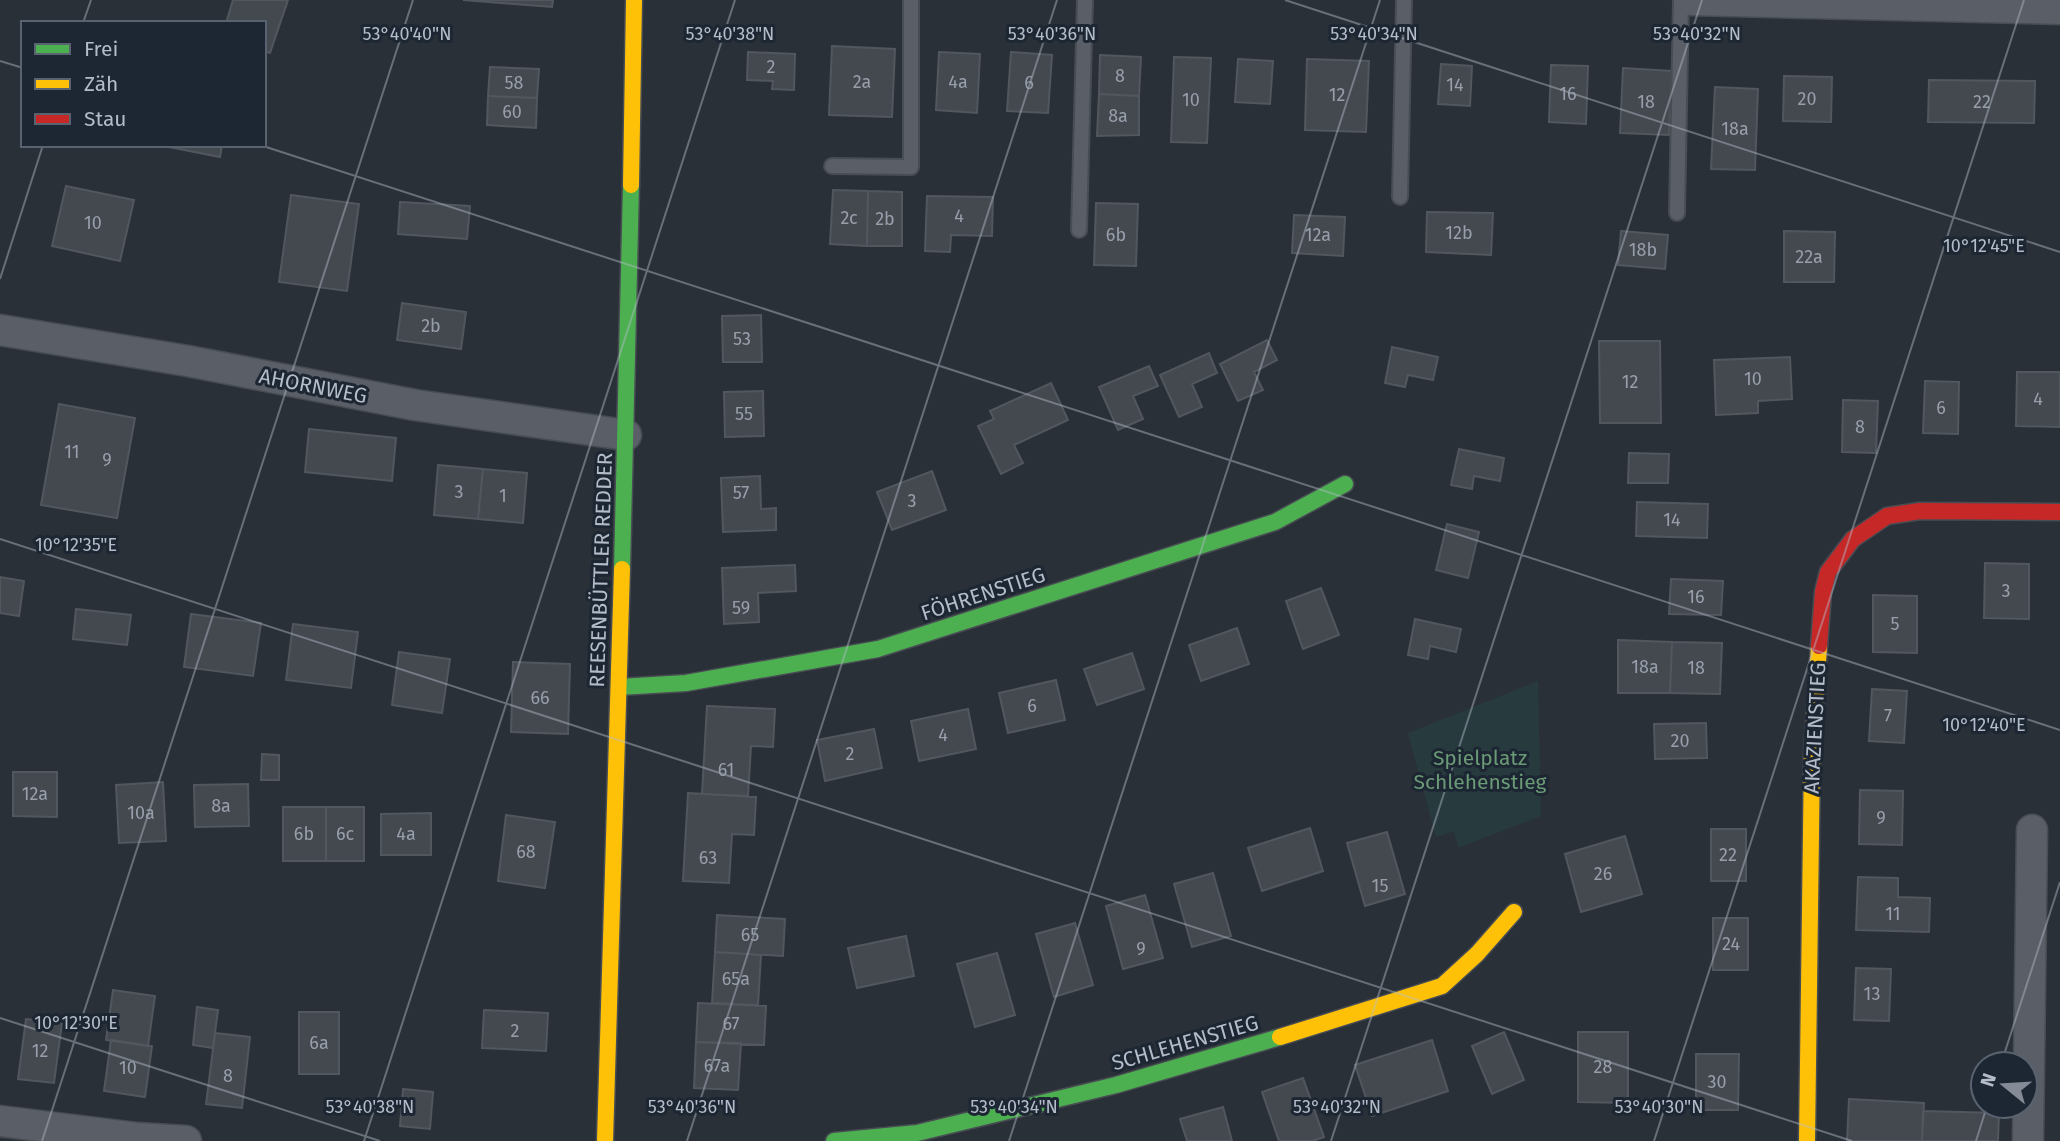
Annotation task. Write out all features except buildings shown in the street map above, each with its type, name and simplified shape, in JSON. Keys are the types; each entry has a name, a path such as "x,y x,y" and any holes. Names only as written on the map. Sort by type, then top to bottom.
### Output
{"street":[{"name":"REESENBÜTTLER REDDER","path":"605,1141 626,435 634,0"},
{"path":"1691,0 2060,9"},
{"name":"AHORNWEG","path":"0,330 188,361 415,405 626,435"},
{"name":"FÖHRENSTIEG","path":"619,687 686,683 878,649 1275,522 1345,484"},
{"name":"AKAZIENSTIEG","path":"1807,1141 1812,755 1823,592 1828,572 1853,539 1887,516 1920,512 2060,512"},
{"path":"2028,1141 2032,830"},
{"name":"SCHLEHENSTIEG","path":"834,1141 917,1133 1116,1085 1442,986 1477,954 1514,912"},
{"path":"0,1121 79,1136 186,1141"}],"lane":[{"path":"832,166 911,167 911,0"},
{"path":"1079,230 1085,0"},
{"path":"1400,197 1404,0"},
{"path":"1677,212 1681,0"}],"green space":[{"name":"Spielplatz Schlehenstieg","path":"1538,681 1541,816 1458,848 1454,831 1436,837 1408,733"}],"traffic: fast":[{"path":"622,569 631,185"},
{"path":"619,687 686,683 878,649 1275,522 1345,484"},
{"path":"834,1141 917,1133 1116,1085 1280,1037"}],"traffic: slow":[{"path":"631,185 634,0"},
{"path":"605,1141 622,569"},
{"path":"1807,1141 1812,755 1819,646"},
{"path":"1280,1037 1442,986 1477,954 1514,912"}],"traffic: jam":[{"path":"1819,646 1823,592 1828,572 1853,539 1887,516 1920,511 2060,512"}]}
